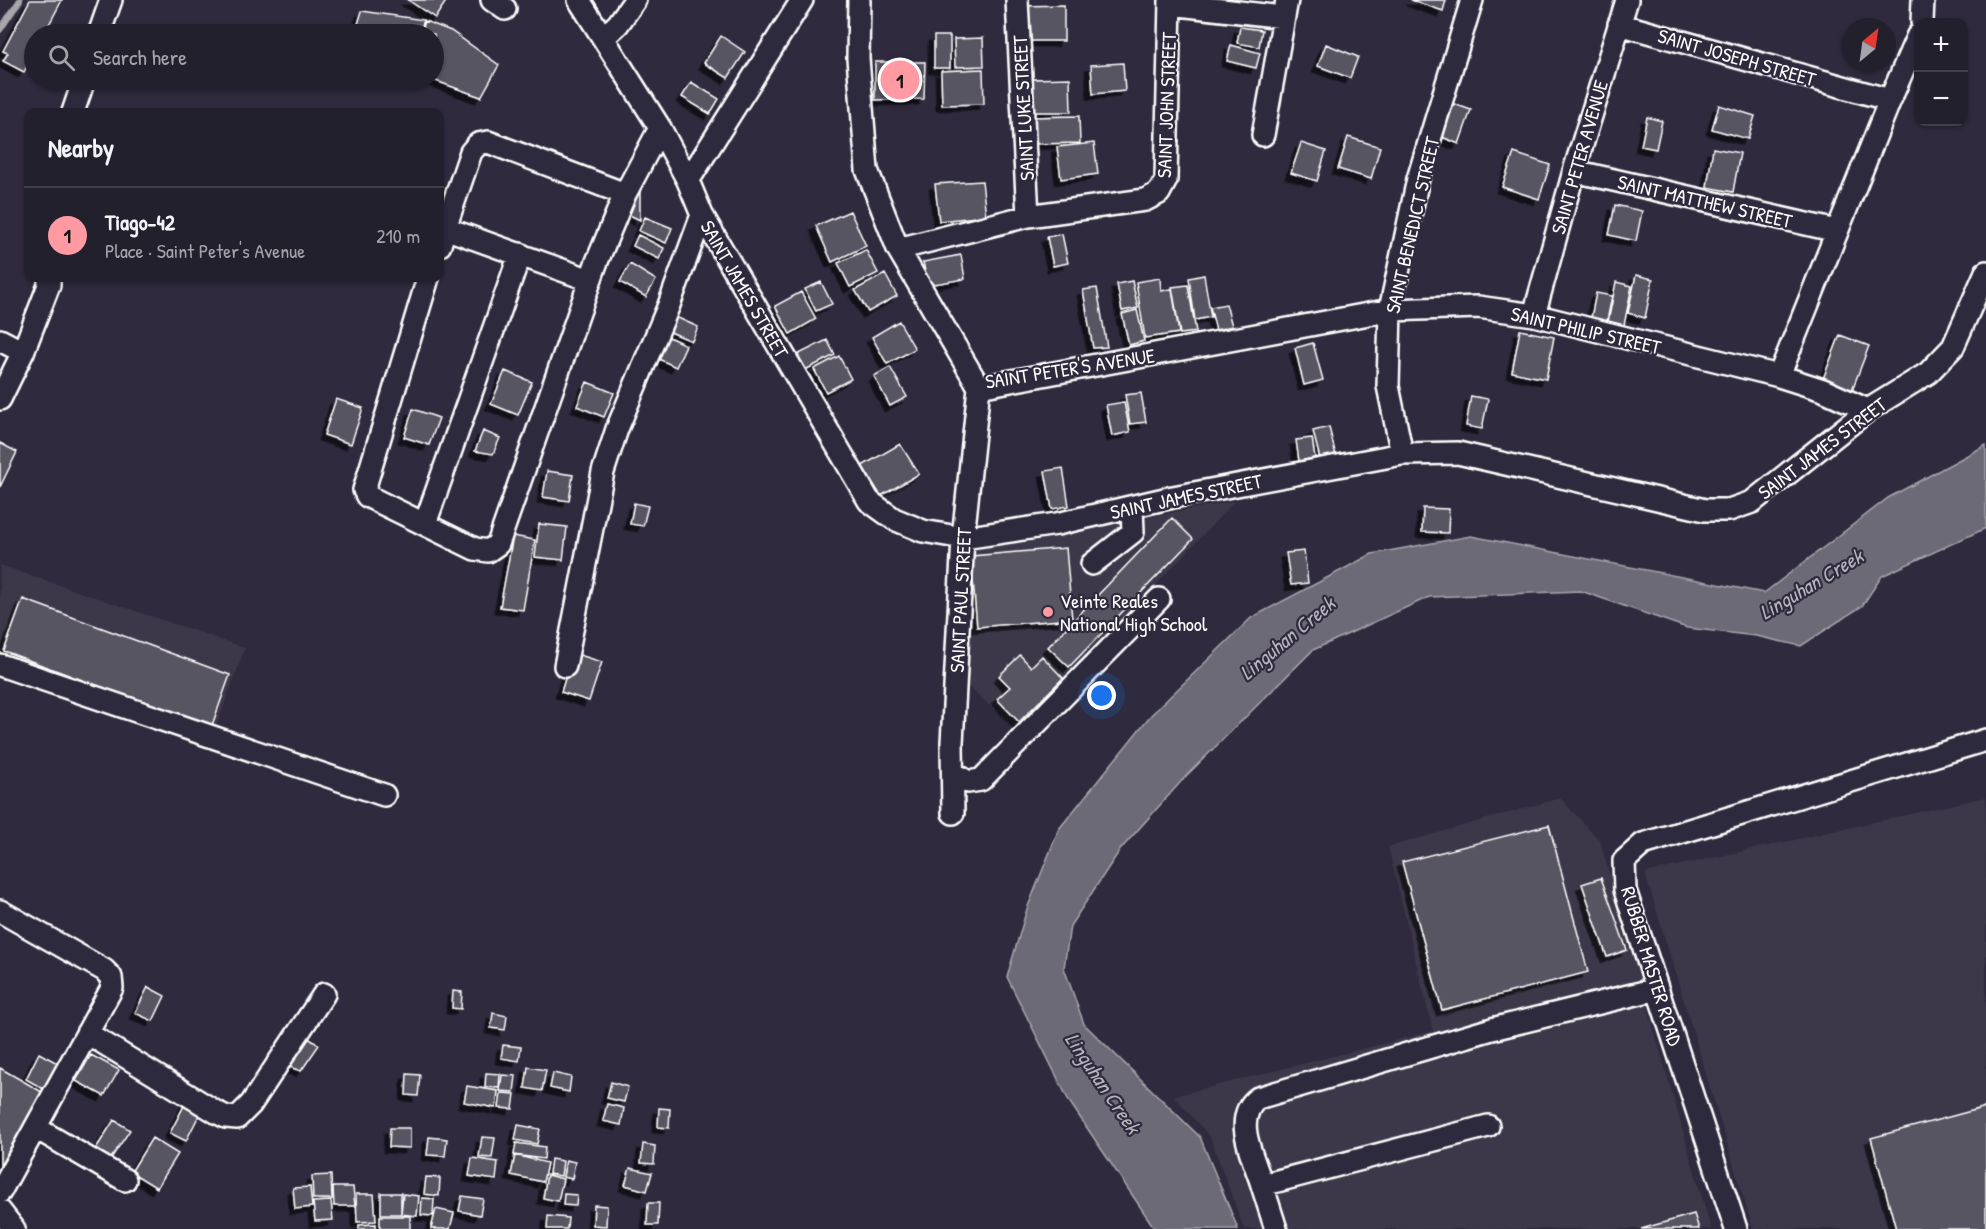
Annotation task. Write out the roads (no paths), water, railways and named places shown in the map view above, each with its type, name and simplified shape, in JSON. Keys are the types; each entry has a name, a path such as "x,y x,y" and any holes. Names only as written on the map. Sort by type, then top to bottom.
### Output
{"street":[{"path":"103,24 111,0"},
{"name":"SAINT JAMES STREET","path":"579,0 660,128 688,181 702,215 869,501 904,523 923,531 963,538 1058,525 1255,481 1402,454 1458,453 1705,510 1728,510 1752,502 1868,410 1928,373 1953,347 1986,272"},
{"path":"603,38 618,24 635,0"},
{"path":"688,181 802,0"},
{"name":"SAINT PETER'S AVENUE","path":"859,0 858,58 867,170 898,249 979,387 1390,310"},
{"name":"SAINT LUKE STREET","path":"1017,0 1028,216"},
{"name":"SAINT BENEDICT STREET","path":"1402,454 1388,386 1390,310 1418,179 1472,0"},
{"name":"SAINT PETER AVENUE","path":"1534,315 1574,171 1627,0"},
{"path":"1922,18 1923,0"},
{"path":"1170,2 1285,8 1263,135"},
{"name":"SAINT JOHN STREET","path":"1028,216 1145,200 1159,193 1166,180 1170,2"},
{"name":"SAINT JOSEPH STREET","path":"1619,24 1890,100"},
{"path":"1779,376 1914,44"},
{"path":"75,108 81,90"},
{"path":"427,282 364,490 367,496 476,549 488,551 498,544 590,280 625,194 660,128"},
{"path":"444,231 471,152 478,144 488,142 625,194"},
{"name":"SAINT MATTHEW STREET","path":"1574,171 1837,231"},
{"path":"565,666 603,472 617,429 669,305 702,215"},
{"path":"898,249 1028,216"},
{"path":"444,237 520,254 590,280"},
{"path":"425,524 520,254"},
{"path":"0,399 24,352 49,282"},
{"name":"SAINT PHILIP STREET","path":"1390,310 1478,307 1534,315 1779,376 1823,390 1868,410"},
{"path":"0,340 24,352"},
{"name":"SAINT PAUL STREET","path":"953,813 952,743 963,538 979,387"},
{"path":"1092,564 1134,532 1132,508"},
{"path":"954,773 968,782 981,780 1159,599"},
{"path":"0,665 384,795"},
{"name":"RUBBER MASTER ROAD","path":"1736,1229 1625,890 1624,861 1643,843 1986,740"},
{"path":"0,911 104,970 111,977 112,988 0,1192"},
{"path":"1276,1229 1245,1130 1244,1116 1248,1105 1258,1098 1492,1029 1657,989"},
{"path":"87,1033 216,1112 226,1117 237,1118 251,1104 324,994"},
{"path":"1262,1185 1488,1126"},
{"path":"36,1128 125,1180"},
{"path":"0,1210 14,1229"}],"water":[{"name":"Linguhan Creek","path":"1986,445 1986,528 1882,576 1862,606 1801,646 1756,636 1687,628 1581,591 1429,597 1313,650 1186,776 1120,850 1070,926 1064,968 1084,1024 1200,1137 1238,1229 1155,1229 1069,1101 1007,977 1027,909 1059,829 1150,716 1251,618 1372,554 1471,536 1764,593 1888,498"}],"waterway":[{"path":"0,30 20,0"}],"place":[{"name":"Tiago-42","path":"900,80"},
{"name":"Veinte Reales National High School","path":"1048,612"}]}
